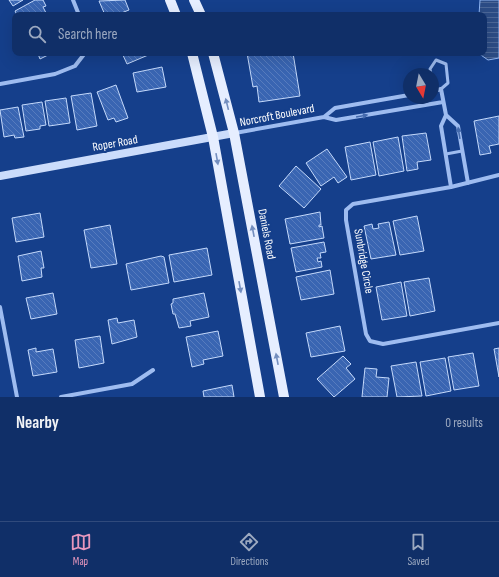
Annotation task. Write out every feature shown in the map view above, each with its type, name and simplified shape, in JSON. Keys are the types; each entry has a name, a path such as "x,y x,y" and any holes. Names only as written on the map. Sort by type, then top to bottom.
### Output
{"main road":[{"path":"170,0 175,12"},
{"path":"194,0 200,12"},
{"path":"193,56 213,137 260,397"},
{"name":"Daniels Road","path":"214,56 234,133 284,397"}],"street":[{"path":"73,0 78,12"},
{"path":"0,84 55,74 75,66 83,56"},
{"path":"441,89 446,116 458,126 468,183"},
{"name":"Norcroft Boulevard","path":"324,117 335,108 403,96"},
{"name":"Norcroft Boulevard","path":"234,133 324,117 336,120 443,102"},
{"path":"446,116 441,126 451,187"},
{"name":"Roper Road","path":"0,176 234,133"},
{"name":"Sunbridge Circle","path":"499,175 451,187 353,204 346,210 346,220 366,334 370,341 382,344 499,323"},
{"path":"0,307 17,397"},
{"path":"60,397 132,384 153,370"}],"lane":[{"path":"431,68 436,60 446,64 448,83 441,89"},
{"path":"446,154 462,151"}],"water":[{"path":"480,0 499,0 499,58 488,60 482,56 487,56 487,12 479,12"}],"building":[{"path":"9,0 23,0 13,6"},
{"path":"35,0 43,0 46,6 43,7 46,12 15,11"},
{"path":"125,0 129,10 124,12 104,12 99,1"},
{"path":"39,56 46,56 40,59"},
{"path":"123,56 146,56 127,64"},
{"path":"248,56 293,56 300,96 259,102 257,86 253,87"},
{"path":"162,67 166,87 137,92 133,73"},
{"path":"116,85 128,118 116,122 114,118 108,120 97,92"},
{"path":"91,93 97,126 77,130 71,96"},
{"path":"66,98 70,123 49,126 45,101"},
{"path":"42,102 46,125 40,126 40,129 26,131 22,105"},
{"path":"18,107 24,137 15,138 14,135 4,137 0,110"},
{"path":"499,116 499,144 489,146 491,153 480,155 474,121"},
{"path":"426,133 431,160 417,162 418,169 407,171 402,136"},
{"path":"398,137 404,171 379,176 373,142"},
{"path":"370,142 376,175 351,180 345,147"},
{"path":"327,149 347,177 338,183 334,177 321,186 306,163"},
{"path":"296,166 321,189 304,208 279,186"},
{"path":"320,212 321,225 319,225 319,227 322,226 324,238 290,244 285,219"},
{"path":"40,213 44,237 16,242 12,218"},
{"path":"417,216 424,251 400,255 393,221"},
{"path":"389,222 396,255 371,259 364,226 372,224 373,229 379,228 378,224"},
{"path":"110,225 117,264 91,268 84,230"},
{"path":"324,242 326,252 320,253 321,258 317,258 318,262 321,261 322,267 296,272 291,248"},
{"path":"207,248 212,275 174,282 169,255"},
{"path":"41,251 44,268 41,268 42,277 22,281 18,256"},
{"path":"161,256 164,257 169,283 131,290 126,264"},
{"path":"330,270 334,294 301,300 296,277"},
{"path":"429,278 435,311 410,316 404,282"},
{"path":"401,282 407,316 382,320 376,287"},
{"path":"53,293 57,314 31,319 26,298"},
{"path":"204,293 209,317 190,321 191,326 179,328 175,314 173,314 171,304 173,303 173,299"},
{"path":"117,318 118,323 134,320 137,337 112,344 108,320"},
{"path":"340,326 345,351 311,357 306,333"},
{"path":"218,331 223,356 203,360 204,364 192,367 186,337"},
{"path":"100,336 104,363 79,368 75,340"},
{"path":"36,348 36,352 53,349 57,372 33,376 28,350"},
{"path":"499,348 499,377 494,349"},
{"path":"473,353 479,386 454,390 448,357"},
{"path":"343,356 351,364 346,368 355,379 334,397 317,379"},
{"path":"445,358 451,391 426,396 420,362"},
{"path":"416,362 422,396 397,397 391,366"},
{"path":"365,368 377,369 376,377 389,378 387,397 362,397"},
{"path":"232,385 234,397 204,397 203,391"}]}
